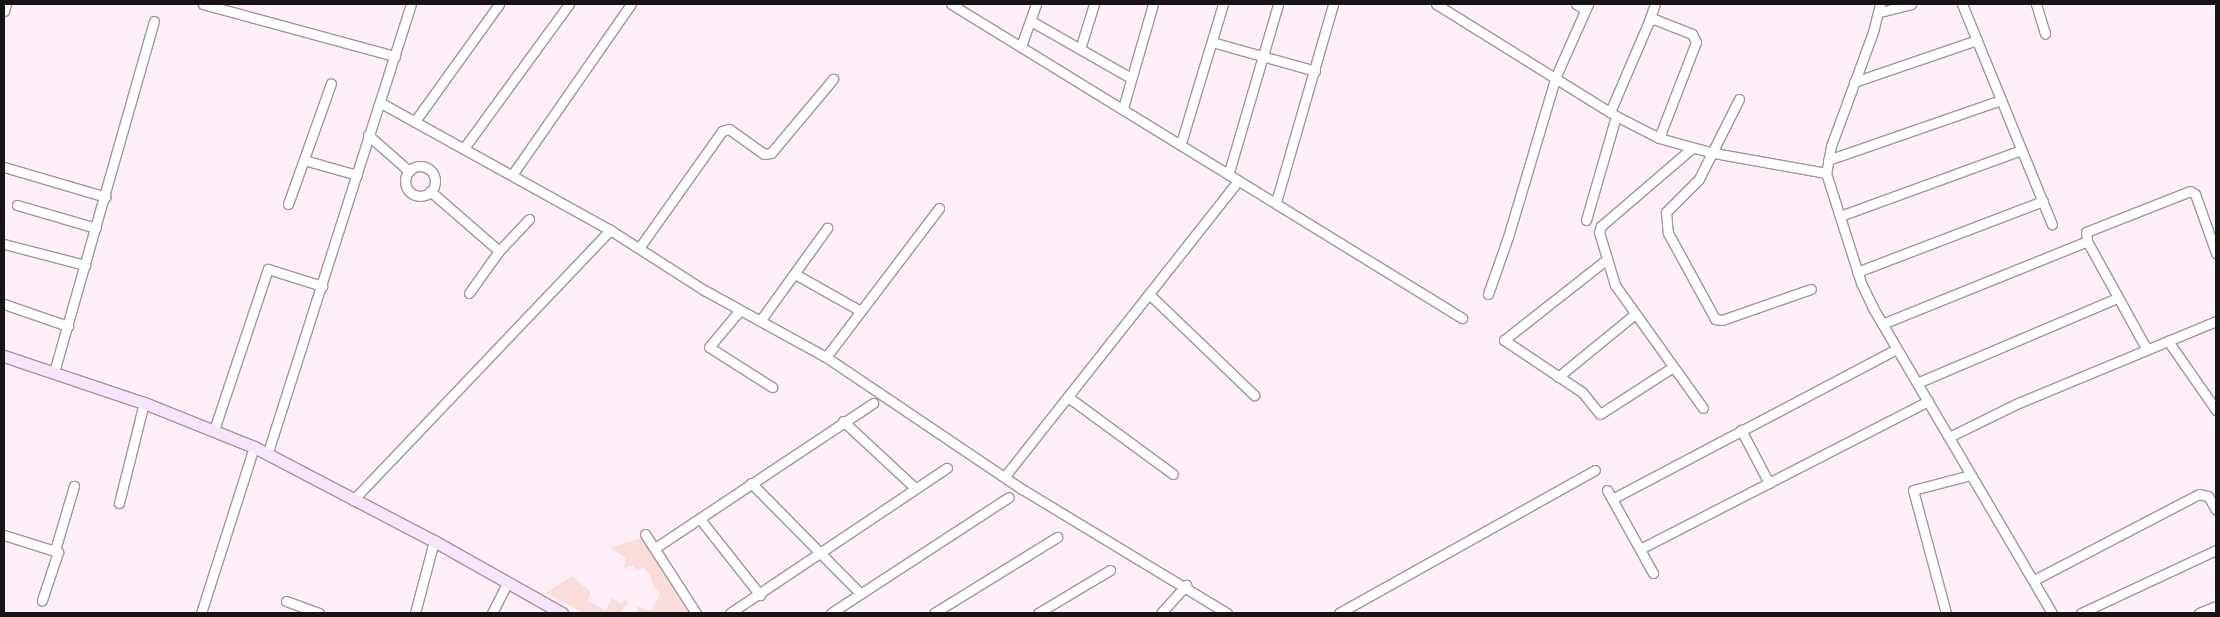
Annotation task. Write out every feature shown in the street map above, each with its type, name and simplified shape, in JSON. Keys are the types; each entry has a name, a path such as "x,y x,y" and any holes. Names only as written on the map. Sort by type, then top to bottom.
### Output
{"main road":[{"path":"4,356 144,403 254,447 434,541 562,613"}],"street":[{"path":"4,11 6,4"},
{"path":"203,4 395,56"},
{"path":"267,455 411,4"},
{"path":"415,121 499,4"},
{"path":"464,148 569,4"},
{"path":"512,175 632,4"},
{"path":"951,4 1229,172 1462,318"},
{"path":"1021,46 1036,4"},
{"path":"1080,49 1094,4"},
{"path":"1122,108 1153,4"},
{"path":"1181,143 1223,4"},
{"path":"1229,172 1278,4"},
{"path":"1276,202 1315,72 1333,4"},
{"path":"1436,4 1556,76 1613,114 1659,138 1714,153 1826,173"},
{"path":"1488,294 1508,237 1556,76 1587,6 1576,4"},
{"path":"1586,220 1613,114 1655,4"},
{"path":"1911,4 1880,8 1828,160 1826,173 1857,272 1882,324 2052,613"},
{"path":"1962,4 2052,224"},
{"path":"2036,4 2045,34"},
{"path":"1649,21 1654,18 1692,34 1696,38 1659,138"},
{"path":"54,372 106,197 154,21"},
{"path":"1031,21 1131,78"},
{"path":"1854,82 1977,40"},
{"path":"1212,42 1315,72"},
{"path":"639,248 722,131 729,129 764,154 772,153 833,79"},
{"path":"288,204 331,83"},
{"path":"1739,98 1714,153 1699,178 1666,212 1664,219 1668,233 1709,314 1722,320 1811,288"},
{"path":"1828,160 2001,100"},
{"path":"380,103 610,230 740,310 826,357 1091,532 1186,585 1227,613"},
{"path":"368,135 409,171"},
{"path":"1692,148 1601,226 1599,232 1614,285 1703,408"},
{"path":"1840,216 2021,150"},
{"path":"304,160 357,175"},
{"path":"420,166 428,169 434,180 430,191 419,196 408,190 405,178 409,171 420,166"},
{"path":"4,167 106,197"},
{"path":"1005,476 1234,186"},
{"path":"430,191 499,251"},
{"path":"2146,348 2084,236 2088,229 2190,191 2195,194 2216,253"},
{"path":"1857,272 2043,201"},
{"path":"17,205 96,228"},
{"path":"826,357 859,310 939,208"},
{"path":"469,293 499,251 529,220"},
{"path":"760,321 826,228"},
{"path":"353,500 610,230"},
{"path":"1882,324 2087,241"},
{"path":"4,244 85,265"},
{"path":"1607,259 1504,340 1582,392 1603,414 1673,367"},
{"path":"214,430 268,269 322,286"},
{"path":"795,274 859,310"},
{"path":"1149,294 1254,395"},
{"path":"1917,383 2117,298"},
{"path":"4,304 68,326"},
{"path":"740,310 709,347 772,386"},
{"path":"1558,377 1635,314"},
{"path":"1950,437 2016,404 2146,348 2216,322"},
{"path":"2168,341 2216,410"},
{"path":"1612,498 1896,349"},
{"path":"1068,397 1173,474"},
{"path":"1640,549 1928,401"},
{"path":"119,503 144,403"},
{"path":"655,548 844,420 873,403"},
{"path":"844,420 915,488"},
{"path":"1741,430 1769,483"},
{"path":"201,613 254,447"},
{"path":"730,613 823,554 915,488 947,468"},
{"path":"1338,613 1594,470"},
{"path":"1946,613 1913,490 1970,475"},
{"path":"751,483 860,593"},
{"path":"42,600 58,556 55,550 74,486"},
{"path":"1607,490 1653,573"},
{"path":"2034,580 2198,494 2208,496 2216,510"},
{"path":"831,613 1009,496"},
{"path":"700,519 760,595"},
{"path":"645,534 696,613"},
{"path":"4,535 55,550"},
{"path":"934,613 1057,537"},
{"path":"415,613 434,541"},
{"path":"2081,613 2216,550"},
{"path":"1038,613 1110,570"},
{"path":"492,613 507,583"},
{"path":"1161,613 1186,585"},
{"path":"286,601 319,613"},
{"path":"2199,613 2216,606"}],"shaded area":[{"path":"643,537 691,613 637,612 637,606 651,611 660,593 654,588 650,574 643,568 635,571 633,566 624,568 626,558 610,548"},
{"path":"572,576 591,592 587,601 606,610 612,598 622,604 624,599 629,602 620,613 583,613 546,593"}]}
